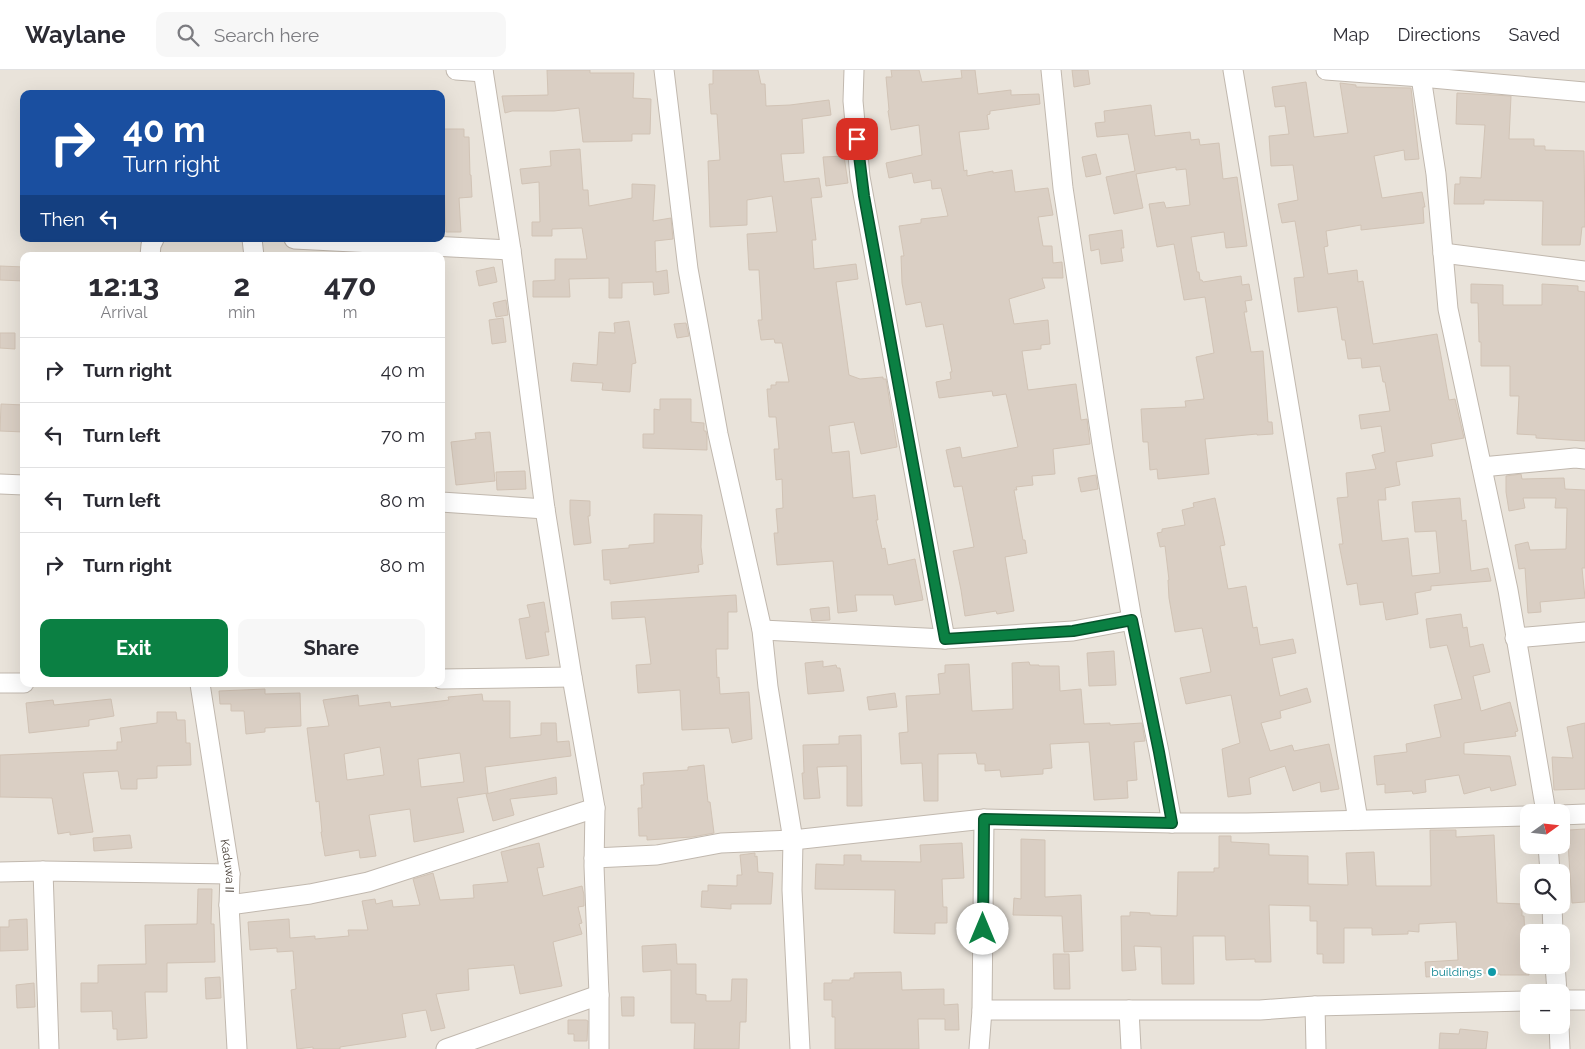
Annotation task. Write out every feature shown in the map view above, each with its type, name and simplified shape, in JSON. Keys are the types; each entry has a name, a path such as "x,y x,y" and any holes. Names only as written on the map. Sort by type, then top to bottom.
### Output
{"street":[{"path":"456,70 483,71 511,250 545,509 595,808 594,858 599,1049"},
{"path":"664,70 688,270 718,434 762,630 768,687 793,840 792,890 800,1049"},
{"path":"854,70 853,101 860,177 945,639"},
{"path":"1051,70 1063,188 1103,450 1132,620 1172,823"},
{"path":"1233,70 1358,820"},
{"path":"1326,70 1421,73 1585,92"},
{"path":"1421,73 1436,174 1448,308 1508,590 1545,804"},
{"path":"353,242 511,250"},
{"path":"1443,253 1585,271"},
{"path":"1482,467 1575,458 1585,459"},
{"path":"0,484 20,485"},
{"path":"445,502 545,509"},
{"path":"762,630 945,639 1073,631 1132,620"},
{"path":"1515,638 1585,632"},
{"path":"445,679 572,677"},
{"path":"0,683 20,683"},
{"name":"Kaduwa II","path":"200,687 230,874 229,905 237,1049"},
{"path":"229,905 310,894 368,882 595,808"},
{"path":"1570,815 1585,814"},
{"path":"594,858 657,855 721,843 793,840 984,819 1247,823 1520,816"},
{"path":"979,1049 982,1010 984,819"},
{"path":"43,871 49,1049"},
{"path":"0,872 230,874"},
{"path":"446,1049 599,995"},
{"path":"982,1010 1260,1010 1315,1006 1520,1000"},
{"path":"1570,1000 1585,1000"},
{"path":"1315,1006 1316,1049"},
{"path":"1130,1010 1131,1049"},
{"path":"1559,1034 1560,1049"}],"shaded area":[{"path":"0,70 1585,70 1585,1049 0,1049"}],"building":[{"path":"547,70 590,70 590,73 634,73 633,98 651,99 650,134 632,134 632,141 583,142 579,108 554,111 512,111 505,113 502,96 548,95"},
{"path":"713,70 758,70 761,84 765,84 766,106 829,100 831,115 802,119 804,153 781,154 784,182 819,178 822,197 811,198 816,240 812,240 814,269 856,264 858,279 836,282 849,375 860,379 883,377 883,379 886,379 897,447 861,454 854,422 829,426 832,453 849,451 853,498 875,495 878,520 876,520 882,549 885,548 888,565 915,559 923,600 895,605 893,595 855,595 857,611 838,613 833,561 777,565 774,533 778,533 776,509 783,508 782,479 776,480 774,449 779,449 776,417 769,417 767,389 771,389 771,385 776,385 776,382 789,382 782,343 775,343 774,339 761,340 758,320 762,320 759,270 749,270 747,234 777,232 772,196 747,200 747,225 710,227 708,161 720,160 717,114 711,114 709,84 713,84"},
{"path":"891,70 919,70 922,82 962,78 961,70 975,70 978,94 1011,90 1011,95 1039,94 1040,104 990,111 990,114 987,115 989,129 959,132 964,171 967,170 967,176 993,171 993,173 1012,170 1015,192 1048,188 1053,215 1038,217 1043,246 1052,246 1053,263 1062,262 1063,278 1042,278 1045,288 1009,299 1014,324 1048,320 1050,344 1041,345 1041,349 1022,351 1028,390 1076,384 1081,420 1087,419 1090,444 1053,449 1055,474 1032,476 1033,485 1016,487 1017,490 1014,490 1027,553 1005,557 1014,611 997,614 996,611 965,616 953,551 974,547 962,486 954,487 946,450 960,447 962,458 1018,447 1006,394 993,396 992,391 939,398 936,382 951,379 950,372 952,372 943,324 926,327 921,302 906,305 902,283 901,256 904,256 899,226 921,223 921,219 948,216 941,188 932,189 931,180 914,183 912,173 889,178 886,163 922,155 919,125 891,130 886,77 892,77"},
{"path":"1072,70 1088,70 1090,84 1074,87"},
{"path":"1306,82 1314,137 1348,133 1340,83 1356,85 1356,87 1411,88 1419,159 1405,160 1404,150 1374,156 1382,198 1422,192 1425,207 1423,207 1424,223 1361,230 1361,225 1326,231 1328,246 1324,247 1328,274 1357,270 1358,282 1363,281 1373,344 1437,334 1449,400 1455,399 1464,438 1431,444 1433,456 1396,462 1400,485 1385,488 1386,500 1378,500 1382,541 1408,538 1412,576 1440,573 1436,531 1415,532 1412,502 1460,498 1462,521 1466,520 1471,571 1488,568 1491,581 1431,586 1431,590 1415,593 1418,614 1386,620 1383,602 1360,605 1357,583 1347,585 1339,544 1343,544 1337,498 1348,497 1346,473 1376,469 1372,455 1385,452 1381,426 1361,429 1359,415 1390,411 1385,382 1383,382 1380,366 1362,368 1361,358 1348,359 1345,340 1342,340 1337,307 1298,312 1294,278 1304,277 1295,221 1282,223 1278,204 1298,200 1293,165 1271,166 1269,136 1289,134 1285,106 1275,107 1272,87"},
{"path":"1457,93 1511,96 1509,139 1534,139 1534,146 1545,146 1545,150 1584,151 1585,227 1582,227 1580,245 1542,245 1543,201 1484,200 1484,204 1454,204 1455,184 1460,184 1460,177 1481,178 1485,125 1456,124"},
{"path":"1151,105 1155,136 1190,132 1191,140 1199,139 1200,145 1219,143 1223,179 1237,177 1247,246 1226,248 1224,232 1191,237 1200,280 1203,282 1241,276 1242,285 1249,284 1252,300 1245,301 1247,312 1244,312 1251,352 1263,351 1268,422 1272,422 1273,434 1205,439 1209,474 1158,479 1157,469 1150,470 1148,442 1143,442 1141,409 1186,407 1185,401 1204,399 1196,357 1214,353 1205,297 1184,300 1174,244 1157,247 1149,204 1164,202 1166,208 1190,205 1186,169 1176,170 1176,167 1136,174 1143,208 1114,214 1106,177 1135,171 1128,134 1097,137 1095,123 1105,122 1104,111"},
{"path":"445,129 464,129 464,137 469,137 472,197 459,198 461,232 446,232"},
{"path":"580,149 583,190 588,190 589,206 632,198 632,184 655,185 653,221 671,218 673,239 655,241 656,272 667,270 669,293 654,295 653,282 622,283 622,298 609,298 609,278 569,279 570,297 533,297 533,281 555,280 555,259 587,259 582,228 552,229 552,236 532,236 532,222 540,222 539,182 522,184 520,169 551,166 550,151"},
{"path":"1096,154 1101,174 1086,177 1082,157"},
{"path":"844,156 848,183 826,186 823,157"},
{"path":"1122,230 1124,248 1121,248 1123,261 1101,264 1099,249 1091,251 1089,235"},
{"path":"0,266 20,267 20,281 0,280"},
{"path":"494,267 497,282 479,286 476,271"},
{"path":"1471,284 1503,285 1503,305 1542,305 1542,284 1578,286 1578,291 1585,292 1585,441 1536,438 1536,435 1517,434 1519,396 1510,396 1510,366 1481,366 1478,303 1471,303"},
{"path":"506,300 508,315 496,317 493,303"},
{"path":"503,318 506,342 492,344 489,320"},
{"path":"629,321 636,363 632,364 630,392 602,390 603,383 571,381 573,363 597,365 599,332 615,333 614,323"},
{"path":"686,323 689,336 677,338 674,324"},
{"path":"0,333 15,333 15,349 0,348"},
{"path":"660,399 691,399 691,422 704,423 707,450 643,448 643,434 654,434 654,409 660,410"},
{"path":"1,404 20,405 20,432 0,431"},
{"path":"490,432 495,481 456,485 451,442 476,439 475,433"},
{"path":"525,471 526,489 497,490 496,472"},
{"path":"1521,474 1522,479 1564,478 1565,489 1585,490 1585,568 1582,568 1585,598 1540,602 1541,612 1528,613 1525,568 1519,569 1515,545 1528,542 1530,550 1566,549 1567,508 1555,508 1556,498 1523,498 1525,508 1509,511 1506,476"},
{"path":"1096,475 1098,489 1081,492 1078,478"},
{"path":"1215,498 1225,545 1220,546 1228,589 1246,586 1253,628 1257,627 1260,645 1293,639 1296,653 1272,658 1280,696 1307,688 1311,702 1280,711 1281,718 1261,723 1270,751 1292,745 1294,751 1329,744 1339,789 1321,792 1320,782 1293,791 1285,766 1249,778 1251,794 1228,797 1222,749 1240,743 1231,695 1186,704 1180,678 1211,672 1202,628 1175,632 1169,598 1165,546 1160,547 1157,533 1162,532 1162,529 1185,525 1182,510 1194,507 1193,503"},
{"path":"570,500 590,501 590,516 588,516 591,543 574,545"},
{"path":"654,514 702,515 701,547 703,564 698,565 699,572 610,584 610,580 604,580 602,550 629,548 629,545 654,543"},
{"path":"736,595 737,612 728,612 728,649 716,649 717,678 719,677 720,694 749,692 752,739 732,743 729,728 682,730 680,690 638,693 636,665 651,664 645,617 612,619 611,602"},
{"path":"544,602 549,632 545,632 549,655 526,659 519,619 530,617 527,605"},
{"path":"829,607 830,620 812,621 810,609"},
{"path":"1461,614 1463,628 1467,627 1470,647 1483,644 1490,672 1473,676 1481,711 1510,702 1518,731 1515,732 1516,736 1464,743 1464,754 1510,756 1516,785 1491,791 1490,787 1464,794 1459,775 1425,780 1426,792 1413,794 1412,791 1385,793 1385,784 1377,785 1374,756 1407,752 1406,744 1441,737 1434,705 1462,699 1447,645 1430,648 1426,619"},
{"path":"1114,651 1116,685 1089,686 1087,653"},
{"path":"823,661 823,667 836,665 837,668 840,668 844,691 808,694 805,663"},
{"path":"1029,662 1030,665 1059,666 1060,691 1081,689 1084,724 1142,723 1145,741 1134,742 1137,780 1127,781 1128,798 1094,800 1089,742 1050,744 1052,768 1043,769 1043,774 1001,777 1000,770 985,771 985,764 978,764 976,753 938,754 938,801 924,801 922,763 901,764 899,733 908,732 906,696 940,694 938,674 945,673 945,665 969,664 972,711 1013,709 1012,663"},
{"path":"265,689 265,694 300,693 301,726 265,728 265,732 246,734 244,711 231,711 231,704 220,704 219,691"},
{"path":"895,693 897,707 869,710 867,697"},
{"path":"482,694 483,701 510,701 510,738 541,735 541,723 556,723 557,742 569,741 571,756 485,767 488,793 457,798 464,832 414,842 410,809 369,815 376,856 360,858 359,850 325,856 319,801 316,802 307,728 329,726 323,700 358,695 359,706 390,702 391,707 449,700 448,697","holes":["380,747 384,775 347,780 344,754","460,753 464,782 421,787 418,759"]},
{"path":"111,699 114,716 89,720 89,726 29,733 26,703 53,700 54,705"},
{"path":"157,712 176,712 177,720 185,720 186,743 190,743 191,765 157,766 157,778 137,779 137,789 121,789 118,771 83,773 93,832 70,835 70,832 58,834 52,798 0,797 0,755 117,750 117,742 122,742 120,728 157,723"},
{"path":"1585,723 1585,789 1554,790 1552,757 1573,758 1567,727"},
{"path":"861,735 862,806 847,806 847,766 817,767 820,798 804,799 802,773 804,773 803,745 839,744 839,736"},
{"path":"704,765 714,833 692,837 647,840 647,836 639,836 638,808 642,808 641,785 644,785 643,773 688,770 688,767"},
{"path":"556,777 557,794 510,799 514,815 493,821 486,794"},
{"path":"1585,829 1585,902 1572,903 1569,854 1570,830"},
{"path":"1430,830 1456,830 1456,837 1494,835 1497,903 1520,904 1520,914 1524,916 1524,924 1520,924 1520,974 1529,975 1488,975 1488,973 1426,977 1425,962 1458,960 1456,922 1419,924 1419,932 1408,931 1408,934 1372,935 1372,928 1344,928 1344,963 1323,963 1323,954 1317,954 1317,921 1310,921 1310,906 1269,905 1271,962 1255,962 1255,959 1226,960 1225,936 1193,936 1194,984 1162,984 1161,947 1134,946 1136,970 1122,971 1121,916 1130,916 1130,912 1177,916 1178,872 1214,872 1214,868 1219,868 1219,836 1231,836 1231,842 1269,844 1269,855 1308,856 1308,884 1348,885 1346,853 1374,852 1376,886 1431,886"},
{"path":"130,835 132,848 94,851 93,838"},
{"path":"1021,839 1045,840 1045,897 1081,895 1083,951 1064,952 1062,916 1013,915 1014,898 1021,899"},
{"path":"539,843 544,867 537,868 543,896 582,886 584,895 584,906 578,907 582,923 579,924 582,934 553,942 562,986 520,994 514,965 468,969 469,990 436,994 445,1028 431,1031 426,1010 402,1014 406,1037 340,1047 340,1049 313,1049 313,1047 297,1049 291,990 296,989 293,951 277,952 277,948 250,950 248,922 289,919 290,938 315,936 315,939 349,936 348,930 368,930 362,901 375,899 376,904 392,900 393,907 420,905 413,879 433,873 440,900 474,898 473,885 508,882 501,852"},
{"path":"962,843 964,878 942,879 943,907 947,907 947,923 935,923 935,934 894,933 895,890 815,889 816,864 844,865 844,855 861,855 861,861 921,862 920,845"},
{"path":"755,853 755,857 757,856 758,872 773,873 771,904 731,904 731,909 701,907 702,891 708,891 708,885 737,886 737,875 742,875 740,855"},
{"path":"198,889 212,889 211,924 214,924 215,962 167,963 167,992 145,992 147,1038 117,1040 117,1029 113,1029 112,1011 81,1012 81,983 98,983 98,965 146,964 145,925 197,924"},
{"path":"27,919 28,950 0,951 0,927 9,927 9,920"},
{"path":"676,944 677,964 696,964 696,994 706,995 706,1001 731,1001 732,979 747,979 746,1022 740,1022 739,1049 694,1049 695,1023 671,1023 671,970 643,972 642,946"},
{"path":"1053,954 1069,954 1070,989 1054,989"},
{"path":"901,972 902,990 944,989 944,1005 958,1004 959,1030 945,1030 945,1019 918,1019 919,1049 835,1049 835,1017 832,1017 832,1000 824,1000 824,983 832,983 832,980 850,980 850,978 854,978 854,973"},
{"path":"220,977 221,998 206,999 205,978"},
{"path":"34,983 35,1007 17,1008 16,985"},
{"path":"621,997 634,997 634,1016 622,1016"},
{"path":"568,1020 588,1021 587,1041 574,1041 574,1034 568,1034"},
{"path":"1460,1029 1488,1032 1486,1049 1439,1049 1440,1033 1459,1034"}],"place":[{"name":"buildings","path":"1492,972"}],"route":[{"path":"857,139 860,177 945,639 1073,631 1132,620 1172,823 984,819 983,929"}]}
